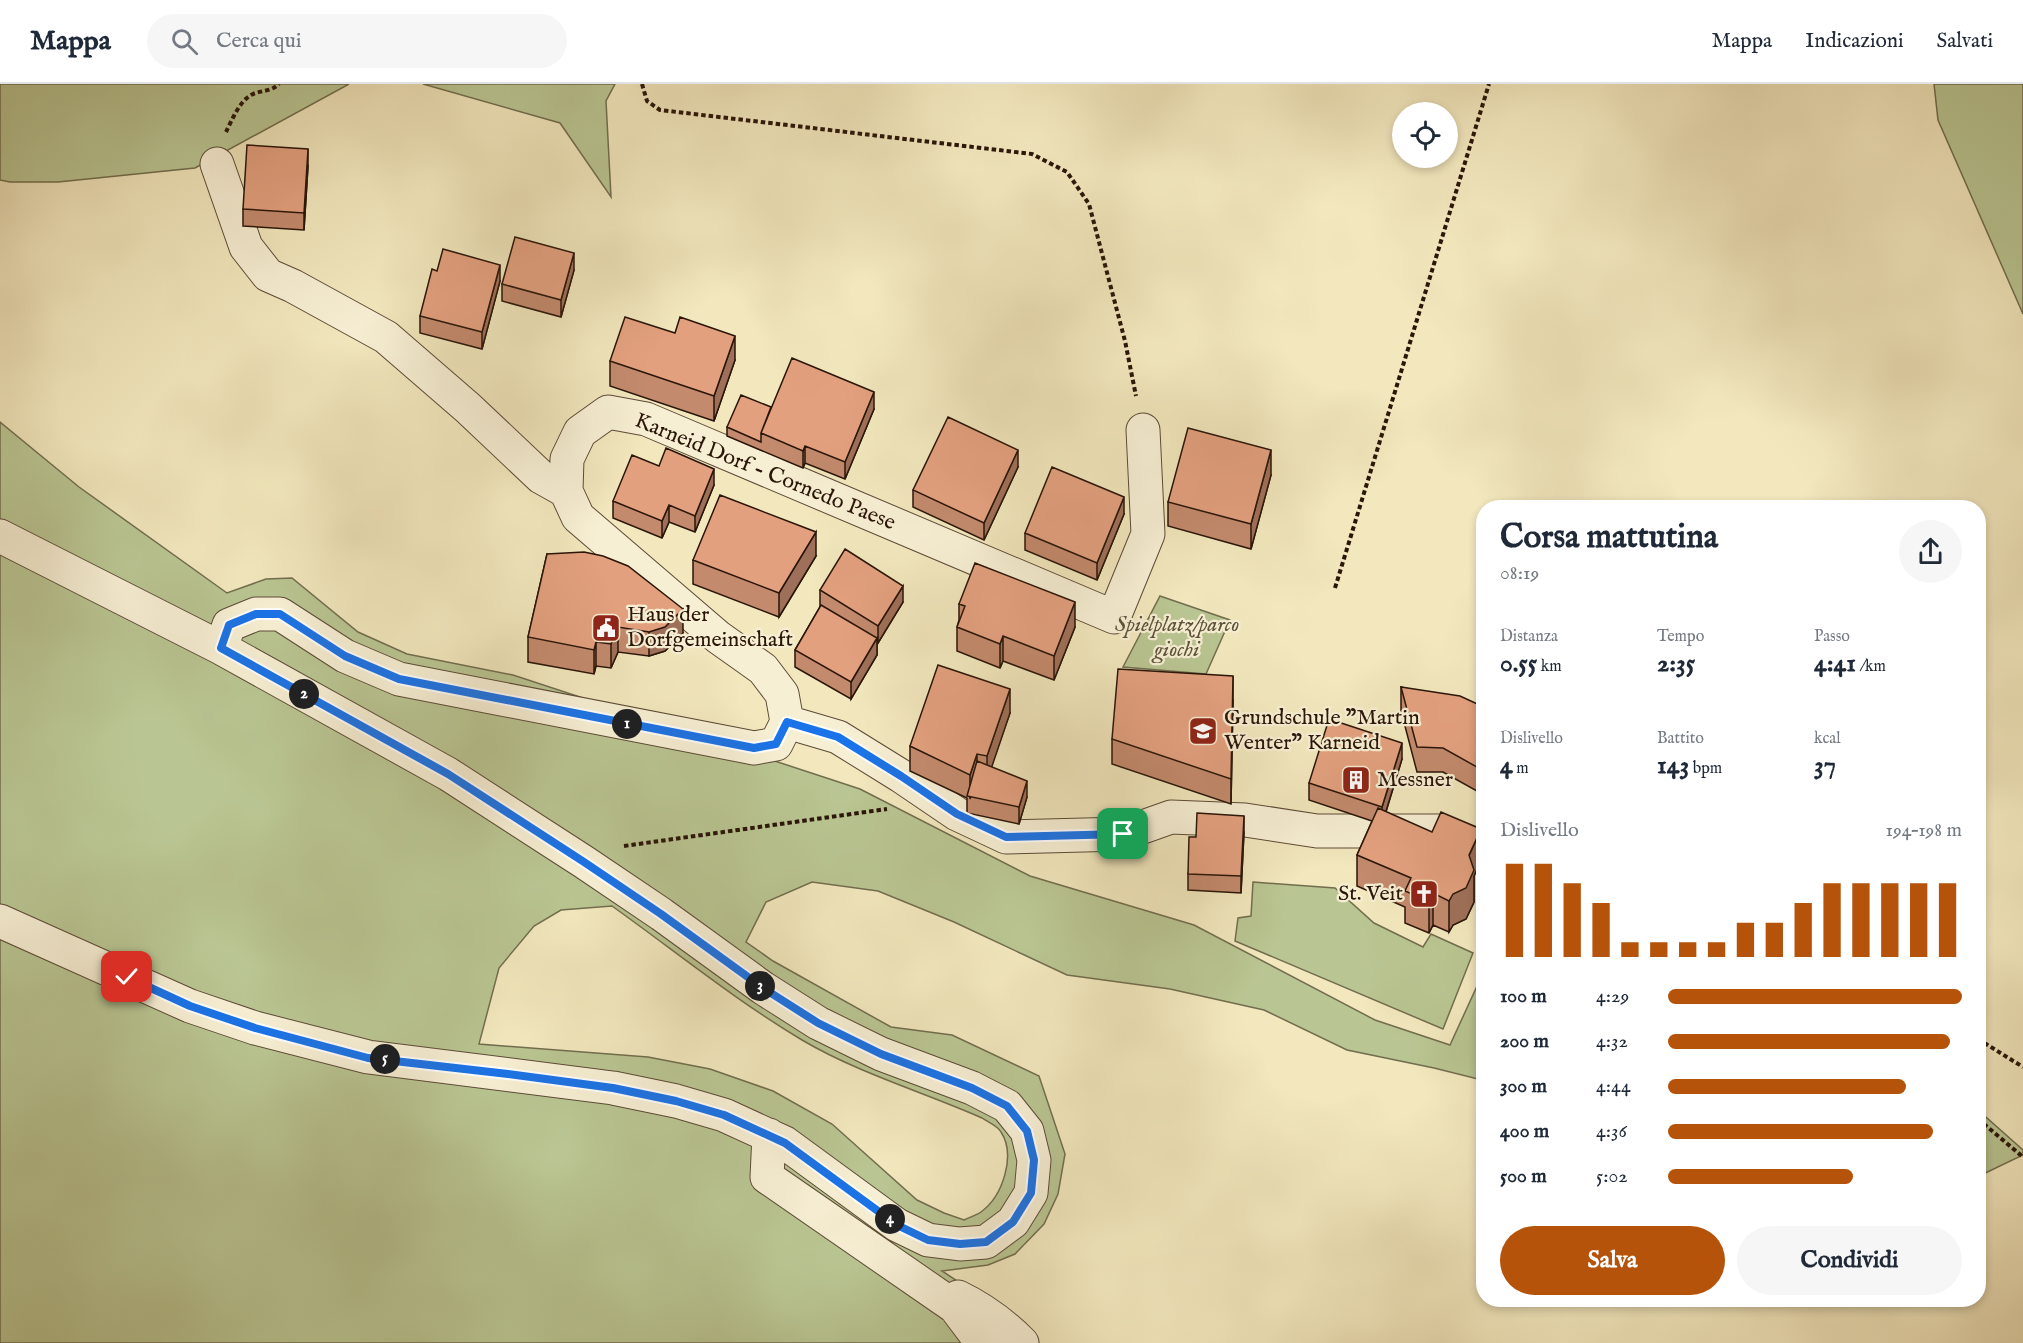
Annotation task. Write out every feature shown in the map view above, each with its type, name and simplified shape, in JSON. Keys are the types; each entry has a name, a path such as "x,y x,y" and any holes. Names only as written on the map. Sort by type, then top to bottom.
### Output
{"street":[{"path":"217,164 246,247 268,275 293,286 386,337 468,408 541,477 566,491"},
{"name":"Karneid Dorf - Cornedo Paese","path":"787,722 782,694 763,669 718,637 578,517 566,491 567,459 580,432 608,412 646,419 1114,617 1148,534 1143,430"},
{"path":"0,536 221,648 448,774 584,862 763,988 818,1023 881,1054 972,1088 1007,1106 1027,1131 1034,1160 1031,1193 1013,1222 986,1242 960,1244 928,1240 897,1225 785,1143 724,1115 676,1101 613,1088 368,1058 255,1028 190,1006 0,921"},
{"path":"221,648 229,625 256,614 280,614 345,656 399,679 754,748 776,744 787,722 838,737 957,814 1006,837 1123,834 1171,817 1245,820 1317,831 1440,831 1476,845"},
{"path":"769,1135 766,1177 955,1307 981,1343"},
{"path":"902,1271 969,1303 1012,1333 1022,1343"}],"path":[{"path":"217,164 222,140 235,114 250,96 279,84"},
{"path":"642,84 647,101 660,110 1032,154 1067,172 1089,204 1125,341 1143,430"},
{"path":"1335,588 1489,84"},
{"path":"623,846 938,801"},
{"path":"1986,1044 2023,1067"},
{"path":"1986,1126 2023,1157"}],"green space":[{"path":"0,84 349,84 195,168 58,182 10,182 0,180"},
{"path":"423,84 615,84 606,101 611,197 560,123"},
{"path":"1934,84 2023,84 2023,314 1938,120"},
{"path":"0,422 79,487 227,593 266,579 292,578 358,632 407,654 513,675 860,789 1030,876 1194,925 1375,1020 1450,1045 1476,988 1476,1078 1347,1050 1264,1010 1170,989 1067,975 954,922 878,891 812,882 766,902 746,942 773,961 891,1027 952,1035 1039,1076 1065,1154 1058,1194 1044,1224 1015,1254 988,1265 942,1271 1016,1320 1039,1343 0,1343","holes":["612,906 777,1025 823,1052 982,1118 998,1128 1005,1141 1007,1163 1001,1186 989,1205 964,1220 917,1200 832,1124 773,1091 710,1069 648,1057 479,1044 499,968 534,926 561,910"]},
{"name":"Spielplatz/parco giochi","path":"1160,596 1230,620 1206,674 1123,667"},
{"path":"1253,882 1335,888 1374,923 1423,947 1431,934 1473,953 1443,1029 1235,941 1238,918 1251,916"},
{"path":"1986,1117 2023,1150 2023,1155 1986,1173"}],"building":[{"path":"247,145 308,149 304,213 243,209"},
{"path":"515,237 574,253 561,300 502,284"},
{"path":"443,249 500,265 482,332 420,316 432,269 437,271"},
{"path":"625,317 675,333 680,317 735,336 714,396 610,361"},
{"path":"792,358 874,392 845,462 805,446 803,451 761,433"},
{"path":"741,395 771,407 761,433 761,442 727,427"},
{"path":"948,417 1018,450 984,523 913,490"},
{"path":"1188,428 1271,450 1251,524 1168,502"},
{"path":"666,448 714,469 695,516 669,505 662,521 613,501 632,455 659,466"},
{"path":"1052,467 1124,497 1097,563 1025,533"},
{"path":"720,495 816,532 779,593 693,560"},
{"path":"845,549 903,586 878,626 820,590"},
{"name":"Haus der Dorfgemeinschaft","path":"584,552 603,556 628,566 683,609 665,627 649,632 618,627 611,644 596,642 594,650 528,637 547,554"},
{"path":"975,563 1075,602 1054,656 1003,636 1000,644 957,627 965,606 959,604"},
{"path":"821,605 877,638 851,682 795,650"},
{"path":"938,665 1010,689 987,756 977,754 970,775 910,746"},
{"path":"1118,669 1233,676 1231,779 1112,739"},
{"path":"1401,687 1460,696 1476,703 1476,767 1443,748 1417,747"},
{"name":"Messner","path":"1329,719 1402,743 1382,807 1309,783"},
{"path":"977,761 1027,781 1019,807 967,796"},
{"path":"1378,808 1432,832 1441,812 1476,827 1476,840 1469,855 1474,870 1466,888 1453,894 1449,901 1433,893 1429,902 1405,891 1411,878 1357,855"},
{"path":"1197,813 1244,816 1241,876 1188,874 1189,837 1196,837"}],"place":[{"name":"Haus der Dorfgemeinschaft","path":"606,628"},
{"name":"Grundschule \"Martin Wenter\" Karneid","path":"1203,731"},
{"name":"Messner","path":"1356,780"},
{"name":"St. Veit","path":"1424,894"}],"route":[{"path":"127,977 190,1006 255,1028 368,1058 613,1088 676,1101 724,1115 785,1143 897,1225 928,1240 960,1244 986,1242 1013,1222 1031,1193 1034,1160 1027,1131 1007,1106 972,1088 881,1054 818,1023 763,988 584,862 448,774 221,648 229,625 256,614 280,614 345,656 399,679 754,748 776,744 787,722 838,737 957,814 1006,837 1123,834"}]}
